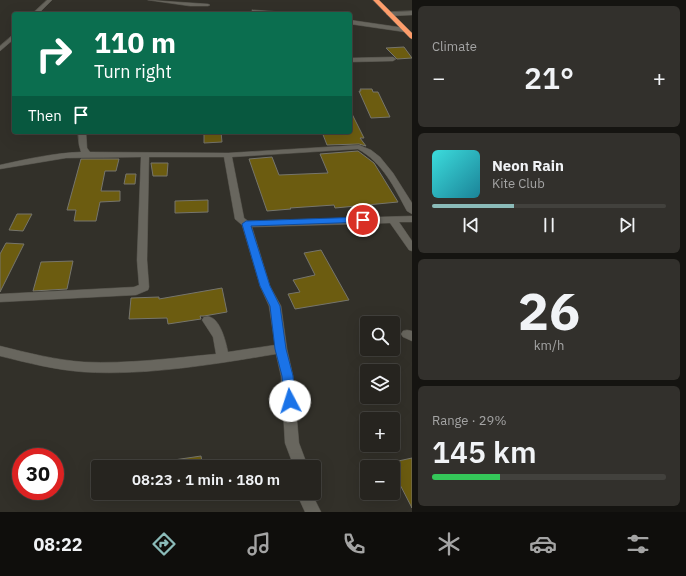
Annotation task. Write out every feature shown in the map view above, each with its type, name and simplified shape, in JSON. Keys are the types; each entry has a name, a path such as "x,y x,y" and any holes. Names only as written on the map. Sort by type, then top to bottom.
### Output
{"highway":[{"path":"376,0 412,37"}],"street":[{"path":"37,12 50,0"},
{"path":"150,0 190,5 208,5"},
{"path":"254,11 263,12"},
{"path":"389,14 412,13"},
{"path":"352,22 405,30"},
{"path":"0,49 12,38"},
{"path":"352,60 393,58"},
{"path":"82,134 84,152 90,154"},
{"path":"0,166 62,155 228,155 359,148 375,155 388,172 412,211"},
{"path":"0,298 136,291 144,287 142,260 145,155"},
{"path":"228,155 240,219 246,224 265,286 275,306 281,349 288,376 292,443 298,460"},
{"path":"392,219 412,248"},
{"path":"246,224 412,219"},
{"path":"208,320 219,336 223,358"},
{"path":"0,351 39,360 96,367 150,365 223,358 281,349"},
{"path":"308,500 313,512"}],"building":[{"path":"404,47 412,58 397,59 386,48"},
{"path":"360,89 372,89 373,92 378,92 390,117 371,118 359,91 361,91"},
{"path":"352,114 364,138 360,138 366,146 359,144 327,145 323,134 352,134"},
{"path":"204,134 221,134 222,142 204,143"},
{"path":"358,151 374,163 398,202 335,208 334,205 267,211 249,159 272,157 279,175 328,173 320,154"},
{"path":"81,159 119,159 116,171 105,171 101,191 120,191 120,201 100,202 96,221 74,221 76,210 67,210"},
{"path":"151,163 168,163 167,176 153,176"},
{"path":"126,174 136,174 135,184 124,184"},
{"path":"208,200 208,212 175,213 175,201"},
{"path":"17,214 32,214 23,231 9,230"},
{"path":"6,243 24,244 0,292 0,254"},
{"path":"321,250 349,300 295,309 288,294 300,292 293,280 315,275 304,253"},
{"path":"73,261 67,289 33,291 41,262"},
{"path":"222,288 227,312 200,316 201,319 168,324 167,318 129,319 131,298 159,297 159,299"},
{"path":"201,456 202,460 174,460"},
{"path":"412,458 412,508 400,485 400,461"}],"route":[{"path":"290,401 288,376 281,349 275,306 265,286 246,224 363,220"}]}
